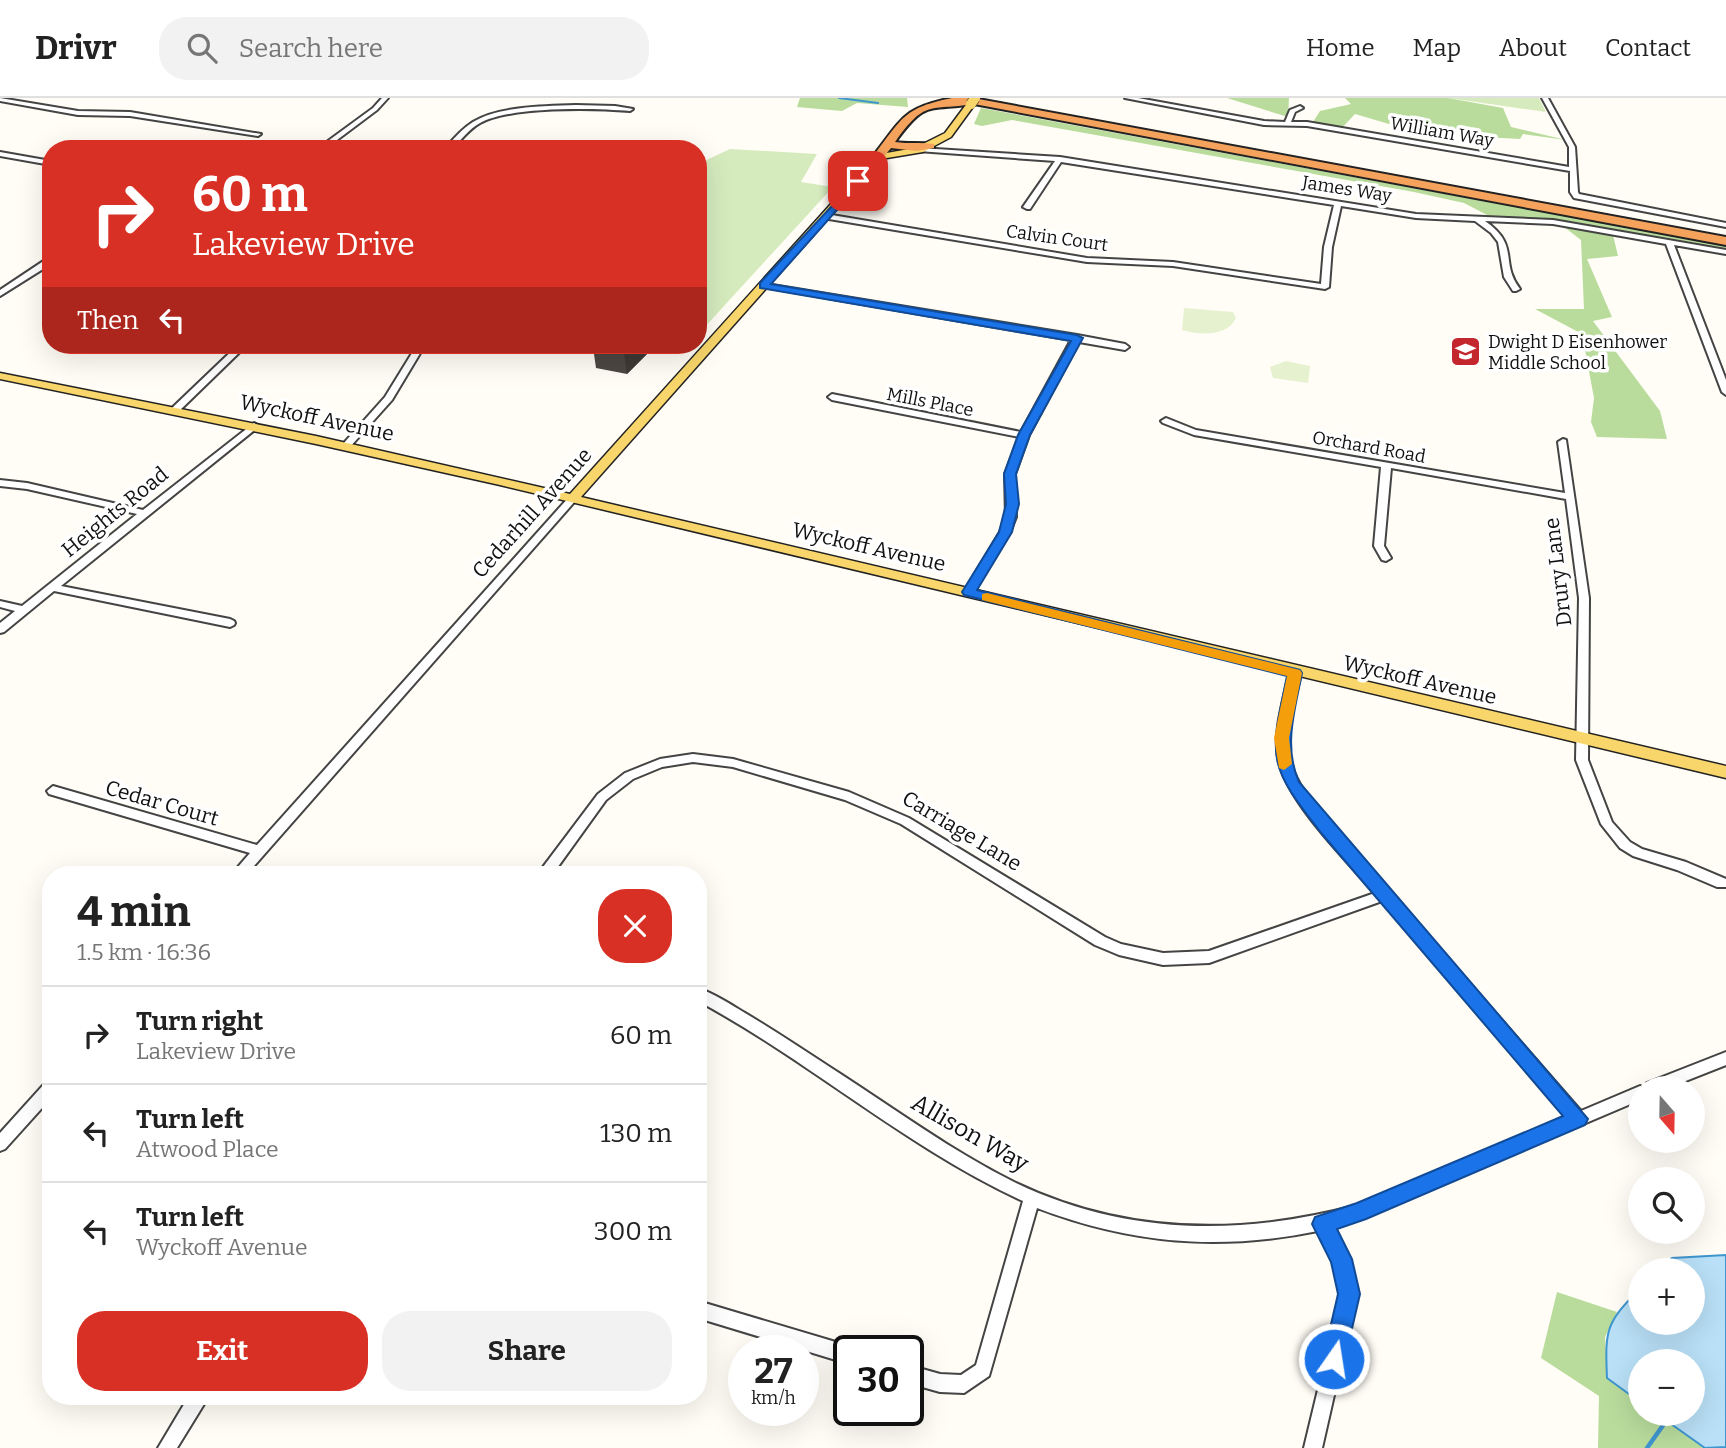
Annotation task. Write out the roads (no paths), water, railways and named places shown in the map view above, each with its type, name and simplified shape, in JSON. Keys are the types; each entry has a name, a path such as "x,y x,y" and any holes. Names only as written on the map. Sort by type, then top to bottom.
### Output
{"highway":[{"path":"957,98 1726,241"},
{"path":"987,98 1726,234"},
{"path":"997,98 1081,115"},
{"path":"878,157 914,105 945,99 1023,110"},
{"path":"888,144 901,151 925,148"}],"main road":[{"name":"Cedarhill Avenue","path":"858,181 876,167 942,139 956,127 973,101"},
{"name":"Cedarhill Avenue","path":"707,349 878,157 897,156 925,148"},
{"name":"Cedarhill Avenue","path":"573,498 702,354"},
{"name":"Wyckoff Avenue","path":"0,376 254,426 573,498 1295,673 1726,772"}],"street":[{"path":"332,140 375,109 385,98"},
{"name":"William Way","path":"1128,98 1264,123 1307,124 1574,170"},
{"path":"1545,98 1568,138 1574,157 1575,194 1580,198 1726,225"},
{"path":"0,99 78,113 130,114 258,134"},
{"path":"1287,124 1292,111 1300,108"},
{"path":"457,140 475,123 492,117 546,110 630,109"},
{"name":"James Way","path":"942,139 949,148 962,152"},
{"name":"James Way","path":"925,148 1060,159 1416,216 1553,222 1726,252"},
{"path":"0,154 42,161"},
{"path":"1027,207 1060,159"},
{"name":"Calvin Court","path":"826,216 1087,260 1173,264 1325,287 1328,247 1338,204"},
{"path":"1477,219 1502,242 1507,280 1516,289"},
{"path":"1669,241 1726,392"},
{"path":"0,294 42,266"},
{"path":"764,285 1125,347"},
{"path":"969,592 1005,532 1013,504 1010,474 1024,435 1077,338"},
{"path":"174,411 234,354"},
{"path":"346,446 389,398 416,354"},
{"name":"Mills Place","path":"832,397 1024,435"},
{"name":"Orchard Road","path":"1166,421 1194,432 1568,496"},
{"name":"Heights Road","path":"0,629 254,426"},
{"name":"Drury Lane","path":"1563,442 1568,496 1584,597 1580,739 1582,760 1607,824 1614,835 1638,853 1681,866 1722,883"},
{"path":"1386,558 1379,546 1379,535 1387,466"},
{"path":"0,483 27,486 145,513"},
{"name":"Cedarhill Avenue","path":"246,866 573,498"},
{"path":"51,587 230,623"},
{"path":"0,604 23,610"},
{"path":"1295,673 1282,738 1285,768 1302,799 1578,1119"},
{"name":"Carriage Lane","path":"552,866 602,797 614,786 644,769 693,758 733,763 875,807 934,837 1100,941 1140,956 1186,960 1209,957 1385,895"},
{"name":"Cedar Court","path":"53,791 259,851"},
{"name":"Allison Way","path":"707,999 741,1018 949,1152 1032,1196 983,1370 964,1384 940,1384 924,1379"},
{"path":"1682,1076 1726,1058"},
{"path":"0,1144 42,1097"},
{"path":"1032,1196 1076,1215 1162,1233 1248,1235 1323,1224 1359,1212 1628,1099"},
{"path":"1313,1448 1349,1294 1341,1259 1323,1224"},
{"path":"707,1312 833,1351"},
{"path":"167,1448 194,1405"}],"water":[{"path":"1726,1255 1726,1447 1705,1448 1674,1426 1705,1426 1705,1349 1628,1349 1628,1393 1607,1378 1607,1338 1614,1320 1628,1302 1628,1335 1705,1335 1705,1258 1672,1258"}],"waterway":[{"path":"839,98 878,103"},
{"path":"1647,1448 1663,1426"}],"place":[{"name":"Dwight D Eisenhower Middle School","path":"1465,352"}]}
